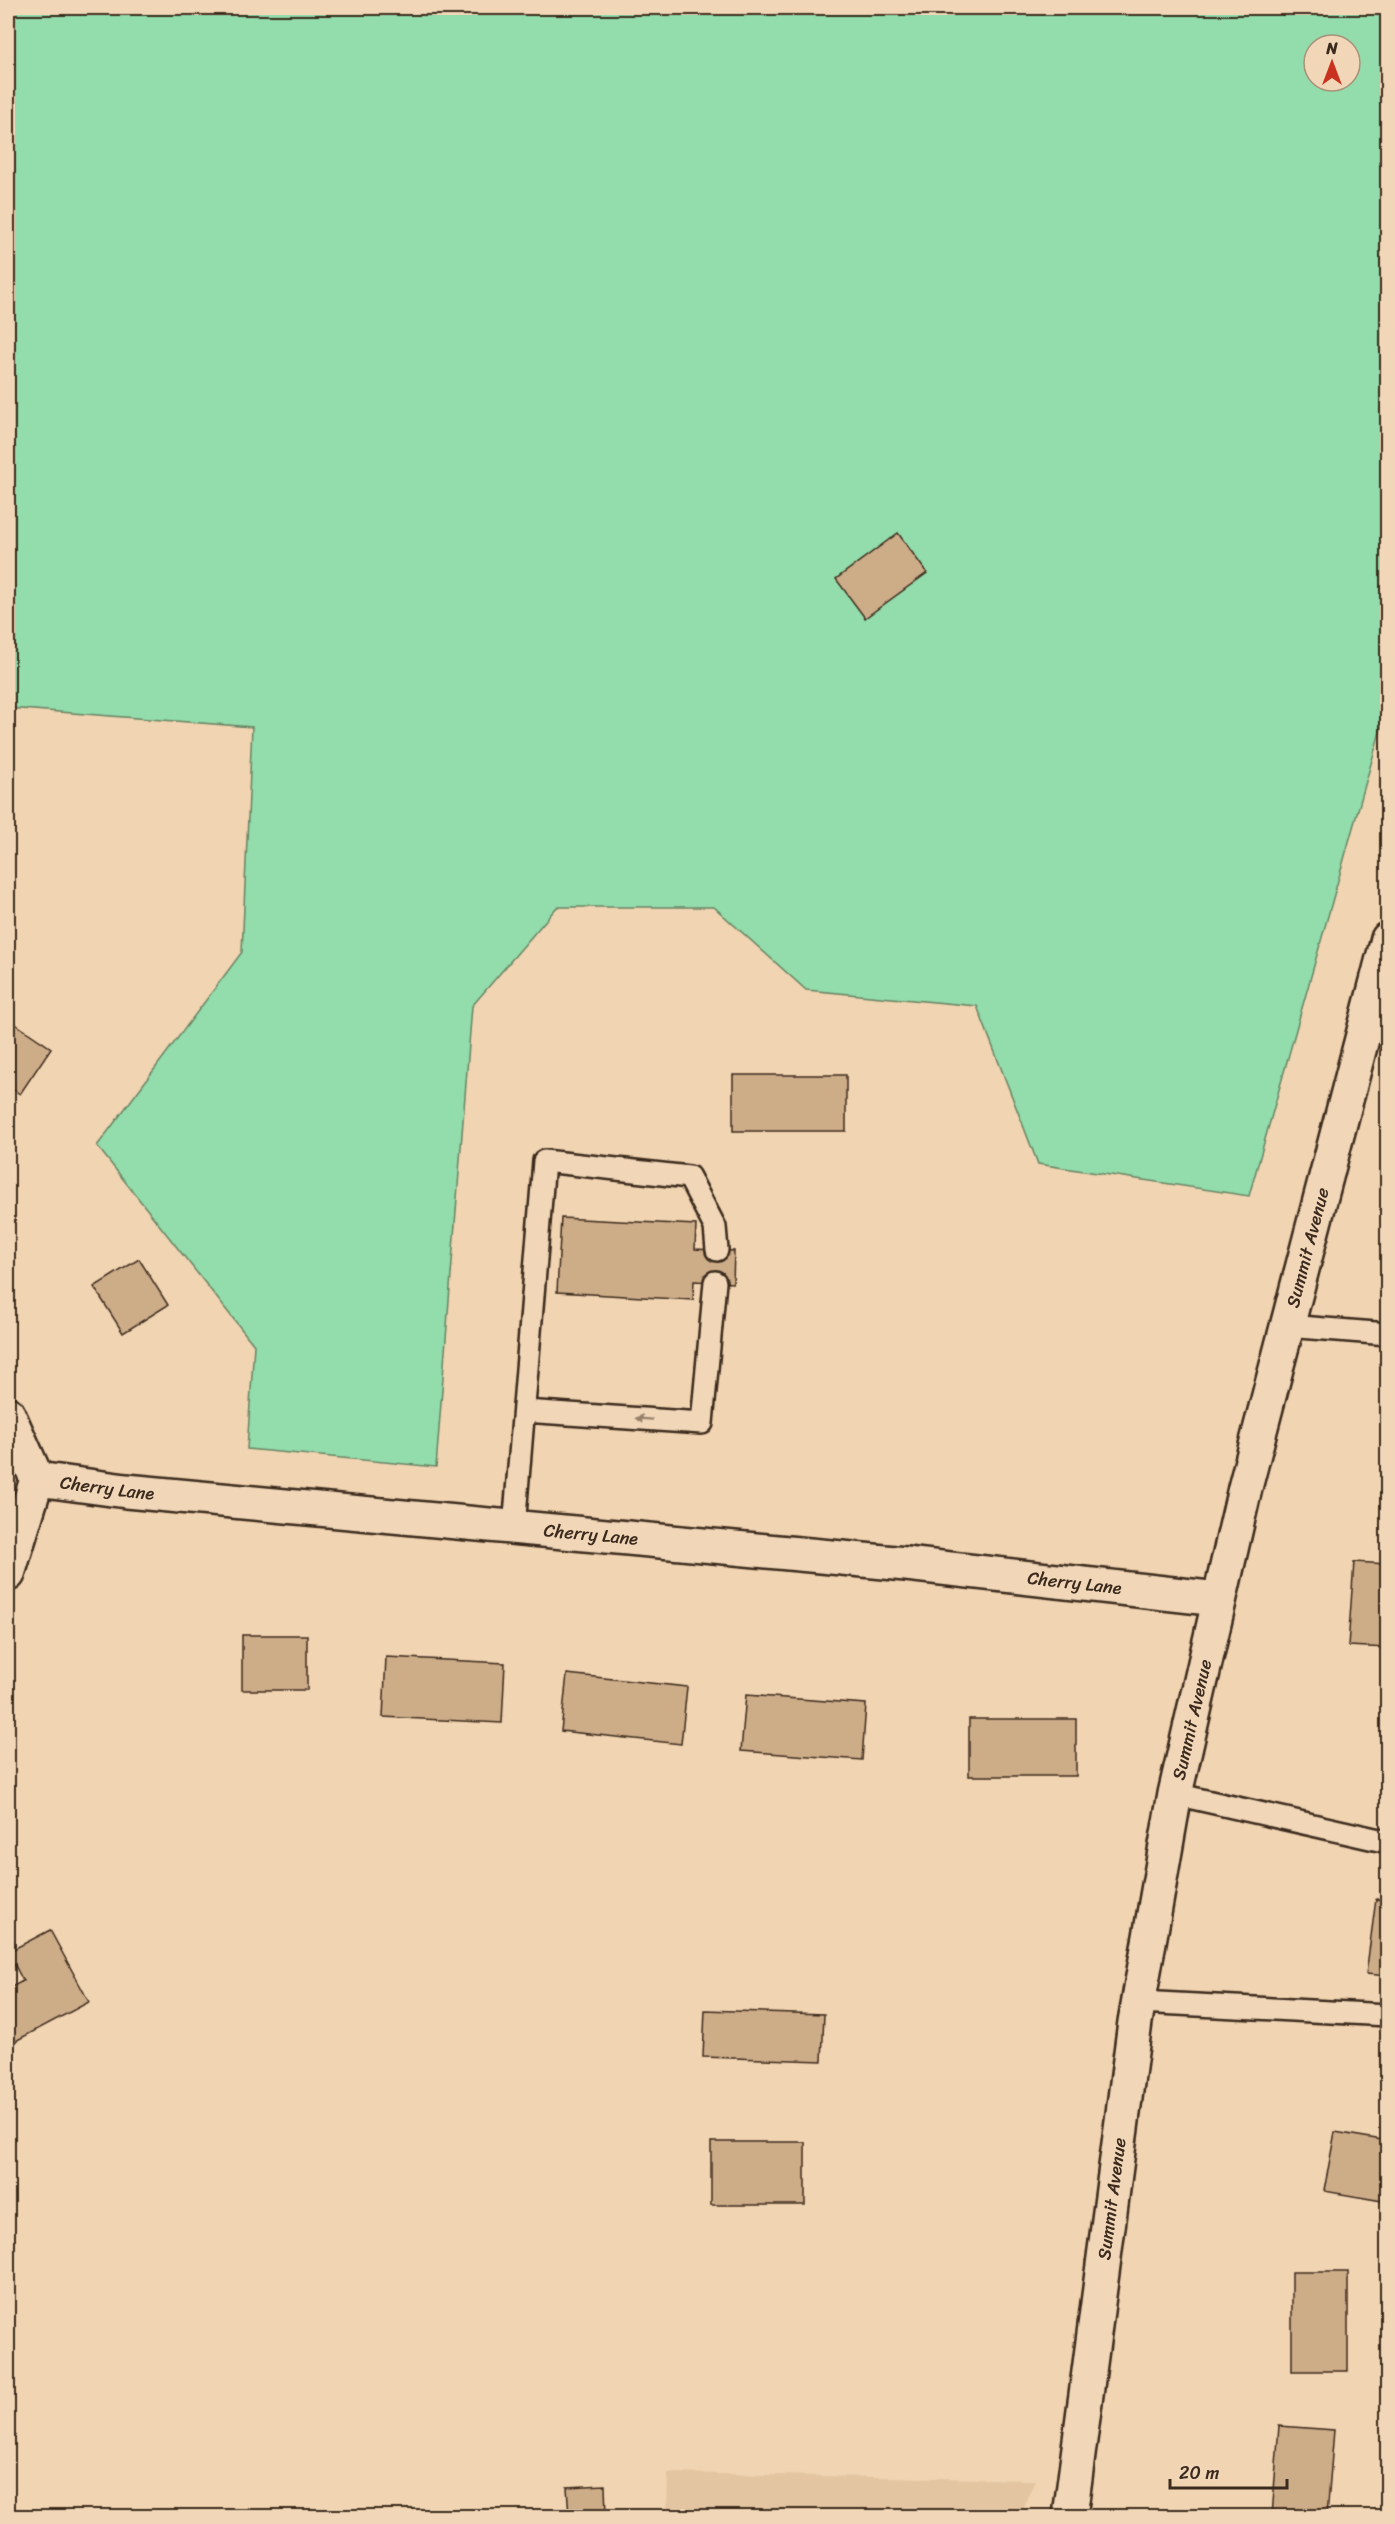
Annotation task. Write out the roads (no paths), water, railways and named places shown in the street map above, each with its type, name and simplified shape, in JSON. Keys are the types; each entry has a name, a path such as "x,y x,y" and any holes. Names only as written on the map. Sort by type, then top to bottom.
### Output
{"main road":[{"name":"Summit Avenue","path":"1070,2517 1139,2002 1175,1794 1218,1599 1287,1326 1383,974 1388,939"},
{"name":"Cherry Lane","path":"8,1414 37,1479 126,1491 906,1564 1218,1599"},
{"path":"8,1574 37,1479"}],"lane":[{"path":"514,1528 544,1161 689,1177 715,1227 717,1250"},
{"path":"524,1411 702,1423 715,1282"},
{"path":"1287,1326 1388,1334"},
{"path":"1175,1794 1388,1842"},
{"path":"1139,2002 1388,2015"}]}
